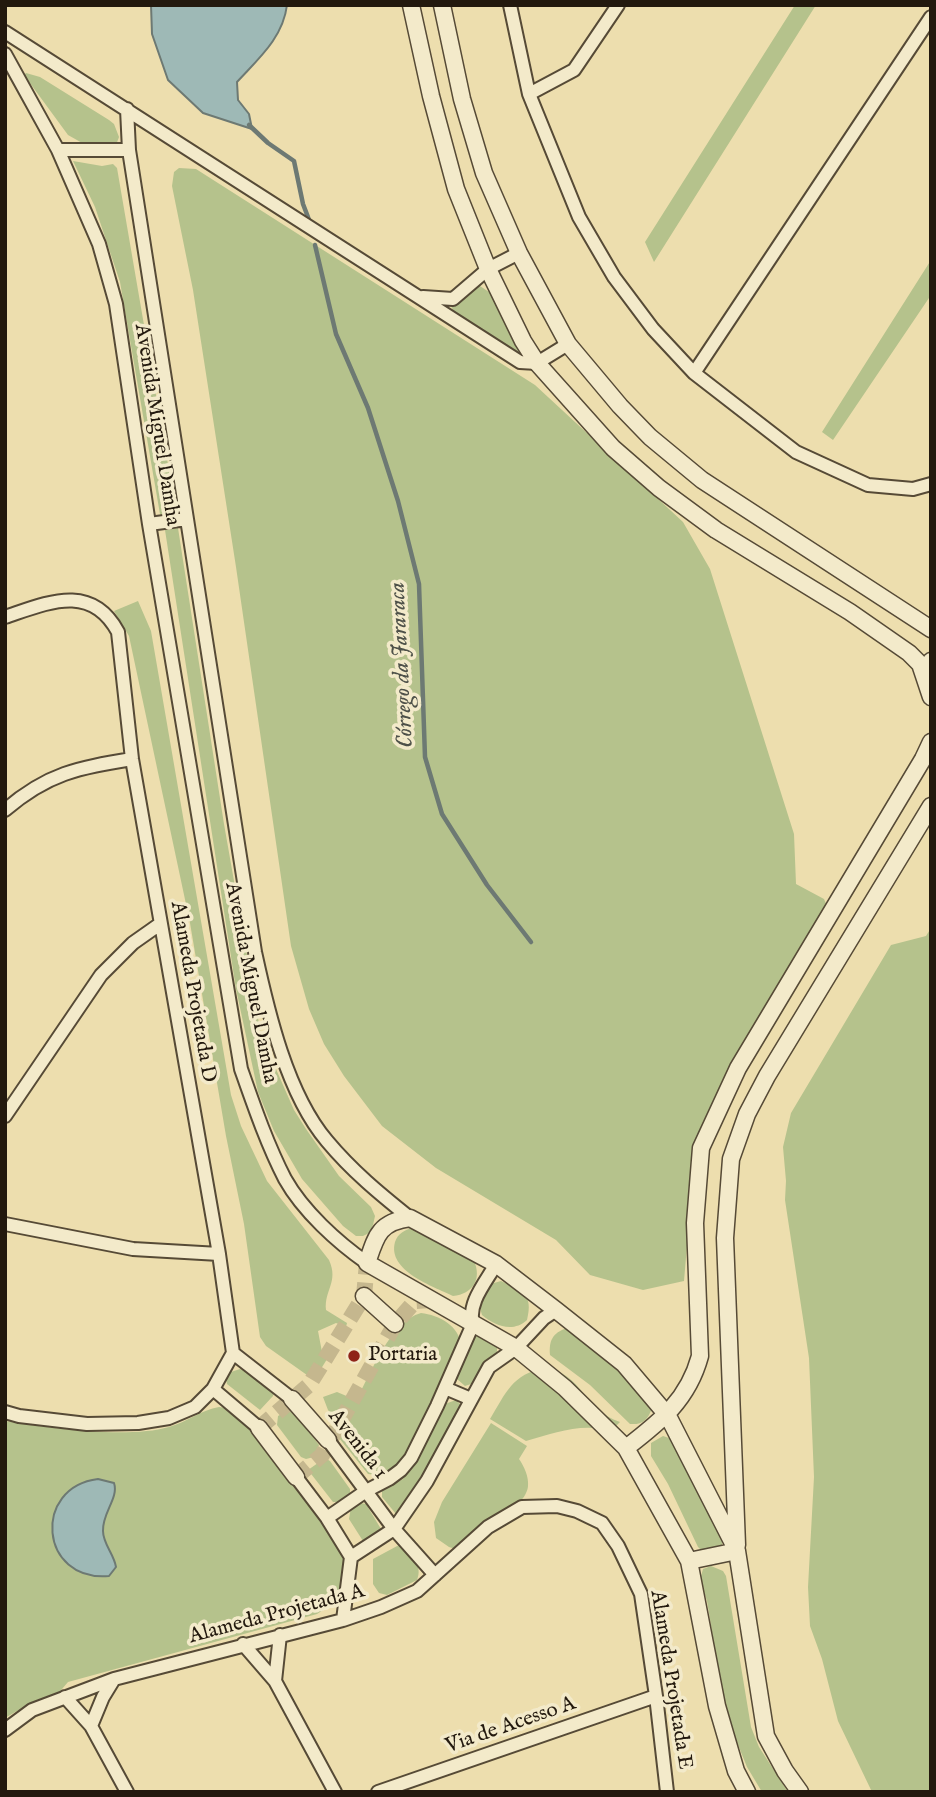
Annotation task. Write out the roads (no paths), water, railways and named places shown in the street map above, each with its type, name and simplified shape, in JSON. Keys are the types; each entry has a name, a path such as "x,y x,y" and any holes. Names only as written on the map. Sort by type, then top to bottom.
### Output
{"street":[{"path":"411,5 431,96 456,189 488,269 523,341 537,363 613,448 659,488 716,530 850,612 909,653 920,664 931,697"},
{"path":"442,5 462,99 484,173 519,253 568,344 650,438 702,480 931,629"},
{"path":"510,5 529,94 579,216 614,277 653,329 694,373 796,452 868,485 913,489 931,484"},
{"path":"529,94 574,70 618,5"},
{"path":"694,373 931,17"},
{"path":"5,32 520,362 537,363 568,344"},
{"name":"Avenida Miguel Damha","path":"5,54 58,150 99,244 116,303 149,524 241,1069 253,1104 286,1180 322,1227 367,1263 516,1348 565,1388 626,1448 689,1561 717,1706 736,1771 747,1792"},
{"name":"Avenida Miguel Damha","path":"127,110 129,150 255,952 267,1009 294,1087 325,1139 356,1174 410,1218 496,1264 556,1310 624,1364 668,1416 737,1551 766,1736 800,1792"},
{"path":"58,150 129,150"},
{"path":"420,296 453,299 488,269 519,253"},
{"path":"149,524 187,519"},
{"name":"Alameda Projetada D","path":"5,617 59,599 78,600 93,606 113,622 118,632 132,759 219,1254 233,1353"},
{"path":"925,679 931,661"},
{"path":"626,1448 668,1416 695,1374 700,1356 695,1223 701,1149 738,1068 931,742"},
{"path":"5,810 34,787 60,774 132,759"},
{"path":"689,1561 737,1551 724,1238 732,1159 747,1114 767,1076 931,806"},
{"path":"5,1116 101,975 133,943 160,925"},
{"path":"367,1263 382,1228 397,1220 410,1218"},
{"path":"5,1222 25,1229 133,1249 219,1254"},
{"path":"327,1518 389,1479 411,1458 473,1324 470,1314 474,1303 496,1264"},
{"path":"364,1296 394,1325"},
{"path":"351,1557 394,1529 427,1481 489,1367 516,1348 544,1318 556,1310"},
{"path":"5,1412 87,1424 138,1423 169,1418 195,1407 213,1389 233,1353"},
{"name":"Avenida 1","path":"233,1353 292,1399 328,1440 394,1529 435,1575"},
{"path":"445,1388 471,1399"},
{"path":"213,1389 259,1428 327,1518 351,1557 343,1620"},
{"name":"Alameda Projetada A","path":"5,1730 32,1710 114,1679 343,1620 381,1607 417,1591 488,1527 522,1507 540,1505"},
{"name":"Alameda Projetada E","path":"540,1505 577,1511 602,1523 618,1546 641,1594 667,1792"},
{"path":"275,1681 280,1636"},
{"path":"243,1644 275,1681 335,1792"},
{"path":"91,1726 114,1679"},
{"name":"Via de Acesso A","path":"378,1792 656,1696"},
{"path":"65,1697 91,1726 127,1792"}],"water":[{"path":"151,5 287,5 285,17 275,38 237,82 238,100 249,114 252,129 203,113 168,80 152,34"},
{"path":"98,1479 114,1483 115,1489 103,1524 105,1540 116,1567 109,1576 86,1574 68,1564 57,1550 52,1533 54,1515 62,1498 77,1486"}],"waterway":[{"name":"Córrego da Jararaca","path":"249,125 268,143 294,161 303,204 311,225"},
{"name":"Córrego da Jararaca","path":"315,245 336,334 368,408 398,501 419,584 425,757 442,814 487,885 531,942"}],"tunnel":[{"path":"259,1428 309,1385 364,1296 367,1263"},
{"path":"296,1477 322,1455 395,1324 415,1301 430,1300"}],"place":[{"name":"Portaria","path":"354,1356"}]}
